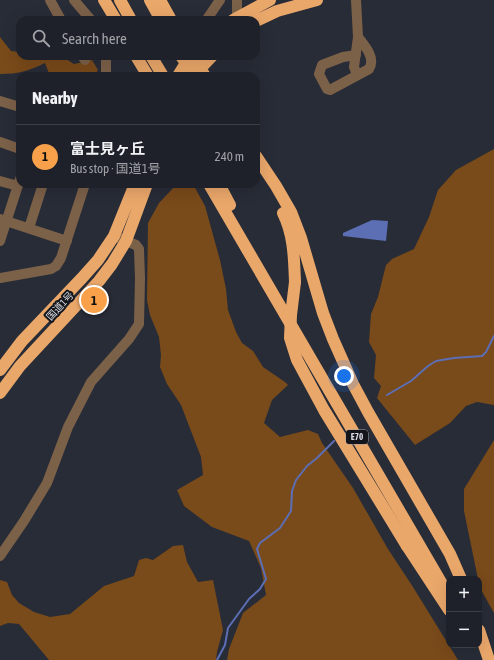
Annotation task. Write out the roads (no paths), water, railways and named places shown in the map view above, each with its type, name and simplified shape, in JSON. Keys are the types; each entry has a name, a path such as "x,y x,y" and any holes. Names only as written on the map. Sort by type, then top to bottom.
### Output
{"highway":[{"path":"104,0 114,16"},
{"path":"120,0 129,16"},
{"path":"150,0 159,16"},
{"path":"160,0 169,16"},
{"path":"241,16 270,0"},
{"path":"260,19 276,11 317,0"},
{"path":"138,60 146,72"},
{"path":"153,60 161,72"},
{"path":"180,72 186,60"},
{"path":"188,60 196,72"},
{"path":"199,72 209,60"},
{"path":"260,162 280,192 291,212 302,238 323,313 340,357 368,412 435,528 455,564 460,576"},
{"path":"260,174 285,216 291,235 294,251 294,282 290,334 293,350 297,360 324,410 412,544 446,605"},
{"name":"国道1号","path":"0,370 22,340 98,260 114,236 133,188"},
{"name":"国道1号","path":"0,393 20,366 99,281 112,264 126,240 146,188"},
{"name":"E70","path":"211,188 297,333 412,544 446,592"},
{"name":"E70","path":"221,188 270,286"},
{"path":"482,641 487,660"},
{"path":"477,648 487,660"},
{"path":"480,648 487,660"}],"street":[{"path":"50,0 59,16"},
{"path":"74,0 87,16"},
{"path":"235,16 237,0"},
{"path":"356,0 358,37 355,70 359,74"},
{"path":"209,16 216,2"},
{"path":"356,55 343,57 322,65 319,74 327,89 330,90 369,69 371,61 366,47 358,37"},
{"path":"106,60 106,72"},
{"path":"0,101 16,106"},
{"path":"0,142 16,147"},
{"path":"0,181 16,183"},
{"path":"0,241 3,220 17,188"},
{"path":"29,228 42,188"},
{"path":"0,278 51,269 56,266 84,188"},
{"path":"3,220 66,241"},
{"path":"0,556 6,549 47,483 68,427 91,382 129,339 139,324 139,249 136,245 114,236"}],"water":[{"path":"372,220 388,221 386,241 343,236 343,233"}],"waterway":[{"path":"387,395 411,381 436,361 482,356 486,352 494,336"},
{"path":"217,660 225,645 228,628 249,599 260,589 266,579 257,549 260,543 280,528 291,511 292,491 296,480 307,466 334,441"}],"place":[{"name":"富士見ヶ丘","path":"94,300"}]}
